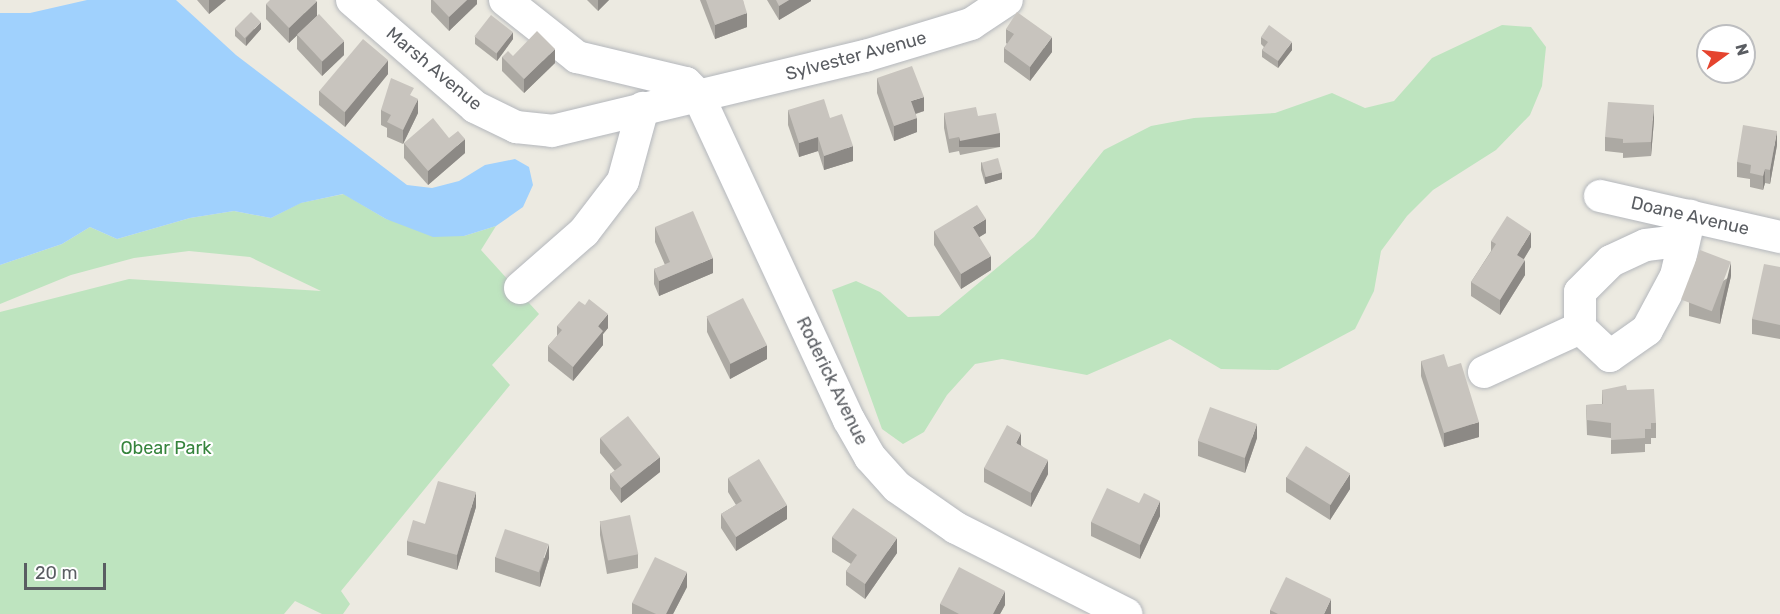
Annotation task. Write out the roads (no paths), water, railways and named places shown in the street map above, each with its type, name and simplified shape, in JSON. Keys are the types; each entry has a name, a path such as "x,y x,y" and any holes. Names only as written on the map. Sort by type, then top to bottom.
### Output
{"street":[{"name":"Marsh Avenue","path":"352,0 476,107 516,127 552,131 698,95"},
{"path":"505,0 577,57 686,83 698,95"},
{"name":"Sylvester Avenue","path":"698,95 865,56 971,24 1008,0"},
{"name":"Roderick Avenue","path":"698,95 849,420 870,457 897,487 925,510 1126,614"},
{"path":"520,288 584,232 623,181 642,108"},
{"name":"Doane Avenue","path":"1600,196 1687,228 1780,237"},
{"path":"1687,228 1676,276 1647,330 1610,356 1580,328 1580,292 1611,261 1687,228"},
{"path":"1484,372 1580,328"}],"water":[{"path":"87,0 176,0 236,55 407,185 432,188 459,181 485,165 515,159 529,167 533,185 523,207 496,226 464,236 433,237 386,219 343,194 301,203 271,218 234,211 190,218 117,239 90,227 62,244 0,265 0,13 30,13"}],"park label":[{"name":"Obear Park","path":"166,448"}]}
